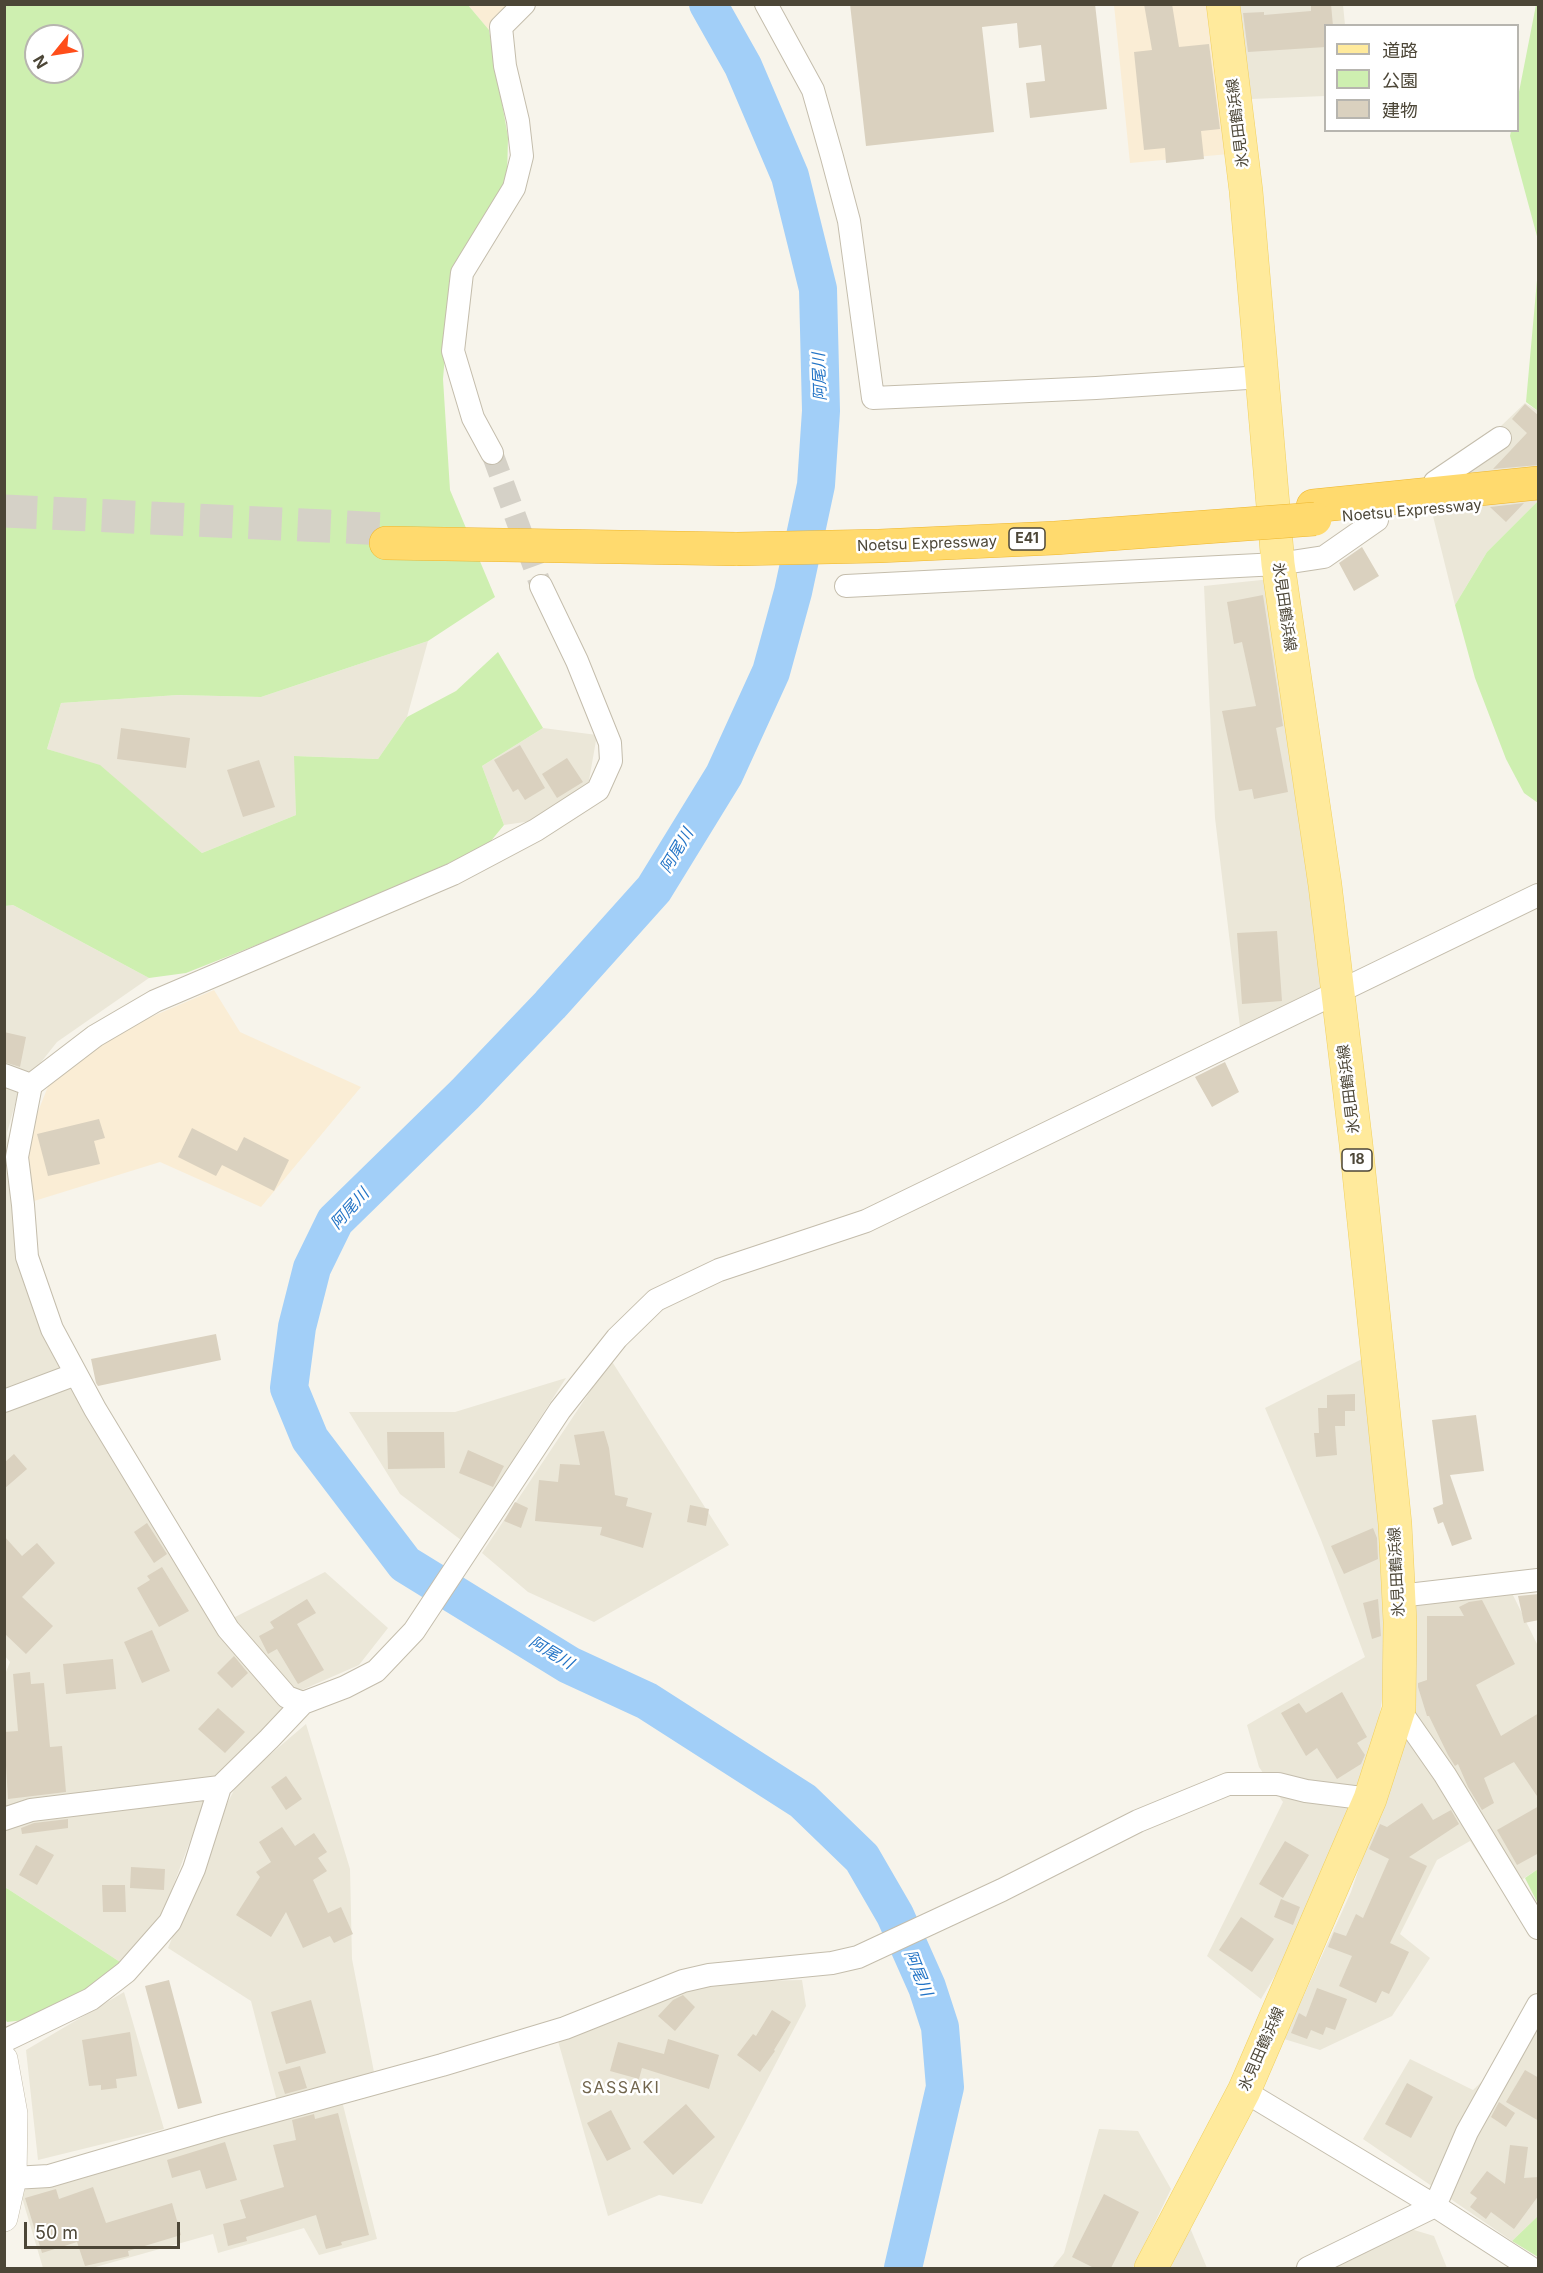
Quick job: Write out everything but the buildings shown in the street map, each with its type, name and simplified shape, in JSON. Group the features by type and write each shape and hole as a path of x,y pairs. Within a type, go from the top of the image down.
{"highway":[{"name":"Noetsu Expressway","path":"1314,512 1539,483"},
{"name":"Noetsu Expressway","path":"386,536 626,535 737,542 1539,499"}],"main road":[{"name":"氷見田鶴浜線","path":"1151,2268 1244,2091 1370,1799 1399,1709 1399,1596 1395,1524 1356,1144 1325,885 1278,564 1246,190 1223,4"}],"street":[{"path":"492,453 474,418 453,351 462,273 514,188 522,156 518,122 505,66 501,27 524,4"},
{"path":"766,4 813,90 832,157 849,221 873,398 1096,388 1262,377"},
{"path":"1436,482 1500,438"},
{"path":"846,586 1278,564 1324,556 1377,520"},
{"path":"303,1703 287,1697 228,1629 94,1409 52,1329 27,1257 24,1205 17,1158 31,1085 95,1036 155,1001 453,874 536,830 598,790 611,761 610,743 577,661 541,586"},
{"path":"4,2041 91,1999 126,1972 170,1922 194,1869 220,1787 270,1739 303,1703 345,1687 376,1671 414,1631 560,1410 617,1338 656,1300 719,1270 866,1221 1539,895"},
{"path":"4,1075 31,1085"},
{"path":"4,1401 76,1374"},
{"path":"1399,1596 1539,1580"},
{"path":"1399,1709 1445,1776 1539,1928"},
{"path":"13,2178 49,2176 442,2065 565,2028 683,1981 709,1975 831,1964 858,1957 1002,1890 1138,1821 1228,1784 1278,1784 1306,1791 1370,1799"},
{"path":"4,1819 31,1810 220,1787"},
{"path":"1308,2268 1435,2206 1467,2132 1539,2005"},
{"path":"4,2059 14,2114 13,2178 4,2218"},
{"path":"1244,2091 1435,2206 1531,2268"}],"shaded area":[{"path":"468,5 518,5 489,30"},
{"path":"1114,5 1211,5 1229,154 1130,163"},
{"path":"1237,5 1343,5 1345,24 1324,24 1324,96 1251,99"},
{"path":"1525,403 1538,411 1538,501 1487,552 1455,605 1428,496"},
{"path":"1271,579 1328,988 1240,1027 1215,818 1204,586"},
{"path":"428,641 407,717 378,759 295,756 296,815 202,853 100,766 47,749 61,703 178,695 261,697"},
{"path":"543,728 597,735 588,786 532,821 504,825 482,766"},
{"path":"13,905 149,978 57,1042 19,1090 7,1133 12,1199 23,1275 190,1584 284,1710 205,1801 162,1916 120,1962 5,1887 4,1677 10,1662 4,1655 4,906"},
{"path":"214,990 240,1032 361,1087 261,1207 160,1162 31,1202 27,1139 49,1084 118,1031"},
{"path":"1364,1358 1390,1647 1376,1739 1345,1836 1289,1952 1261,1999 1207,1956 1283,1802 1259,1767 1247,1725 1365,1657 1321,1540 1265,1408"},
{"path":"611,1360 729,1545 594,1622 528,1592 482,1553"},
{"path":"566,1378 461,1540 400,1494 349,1412 455,1412"},
{"path":"325,1572 388,1628 359,1665 295,1693 233,1618"},
{"path":"1511,1591 1538,1646 1538,1869 1503,1892 1470,1841 1437,1860 1400,1934 1430,1958 1392,2016 1320,2050 1284,2039 1351,1892 1398,1752 1409,1606"},
{"path":"306,1724 350,1869 352,1959 374,2072 277,2101 251,2001 168,1948 222,1814 238,1782"},
{"path":"802,1980 806,2006 702,2204 659,2195 608,2216 558,2041 711,1982"},
{"path":"124,1992 164,2129 38,2160 26,2050"},
{"path":"1535,2031 1538,2034 1538,2216 1512,2241 1363,2139 1410,2059 1473,2090"},
{"path":"342,2101 377,2239 319,2255 304,2228 218,2253 213,2234 92,2268 43,2268 20,2191"},
{"path":"1099,2129 1138,2131 1171,2189 1133,2268 1052,2268 1064,2253"},
{"path":"1384,2221 1434,2236 1447,2268 1293,2268"},
{"path":"1188,2223 1207,2268 1166,2268"}],"green space":[{"path":"5,5 468,5 489,30 508,137 507,179 452,273 443,379 450,490 495,597 428,641 261,697 178,695 61,703 47,749 100,765 202,853 296,815 294,756 378,759 407,717 456,691 498,652 543,728 482,766 504,825 486,847 312,923 186,973 149,978 13,905 5,906"},
{"path":"1536,5 1538,5 1538,240 1510,136 1511,132 1519,132 1519,92"},
{"path":"1538,269 1538,411 1526,402"},
{"path":"1538,501 1538,803 1524,793 1506,759 1475,678 1455,605 1487,552"},
{"path":"1538,1869 1538,1904 1525,1878"},
{"path":"4,1887 120,1962 78,1999 25,2020 7,2022 4,2017"},
{"path":"1538,2216 1538,2257 1512,2241"}],"waterway":[{"name":"阿尾川","path":"708,4 743,66 790,176 818,289 821,411 816,485 793,592 771,672 724,775 654,889 550,1005 465,1094 335,1221 312,1268 297,1327 289,1388 310,1439 405,1564 569,1665 647,1701 803,1801 862,1858 895,1915 927,1987 940,2027 945,2087 903,2268"}],"tunnel":[{"path":"492,453 541,586"},
{"path":"4,511 387,529"}],"district":[{"name":"SASSAKI","path":"621,2088"}]}
